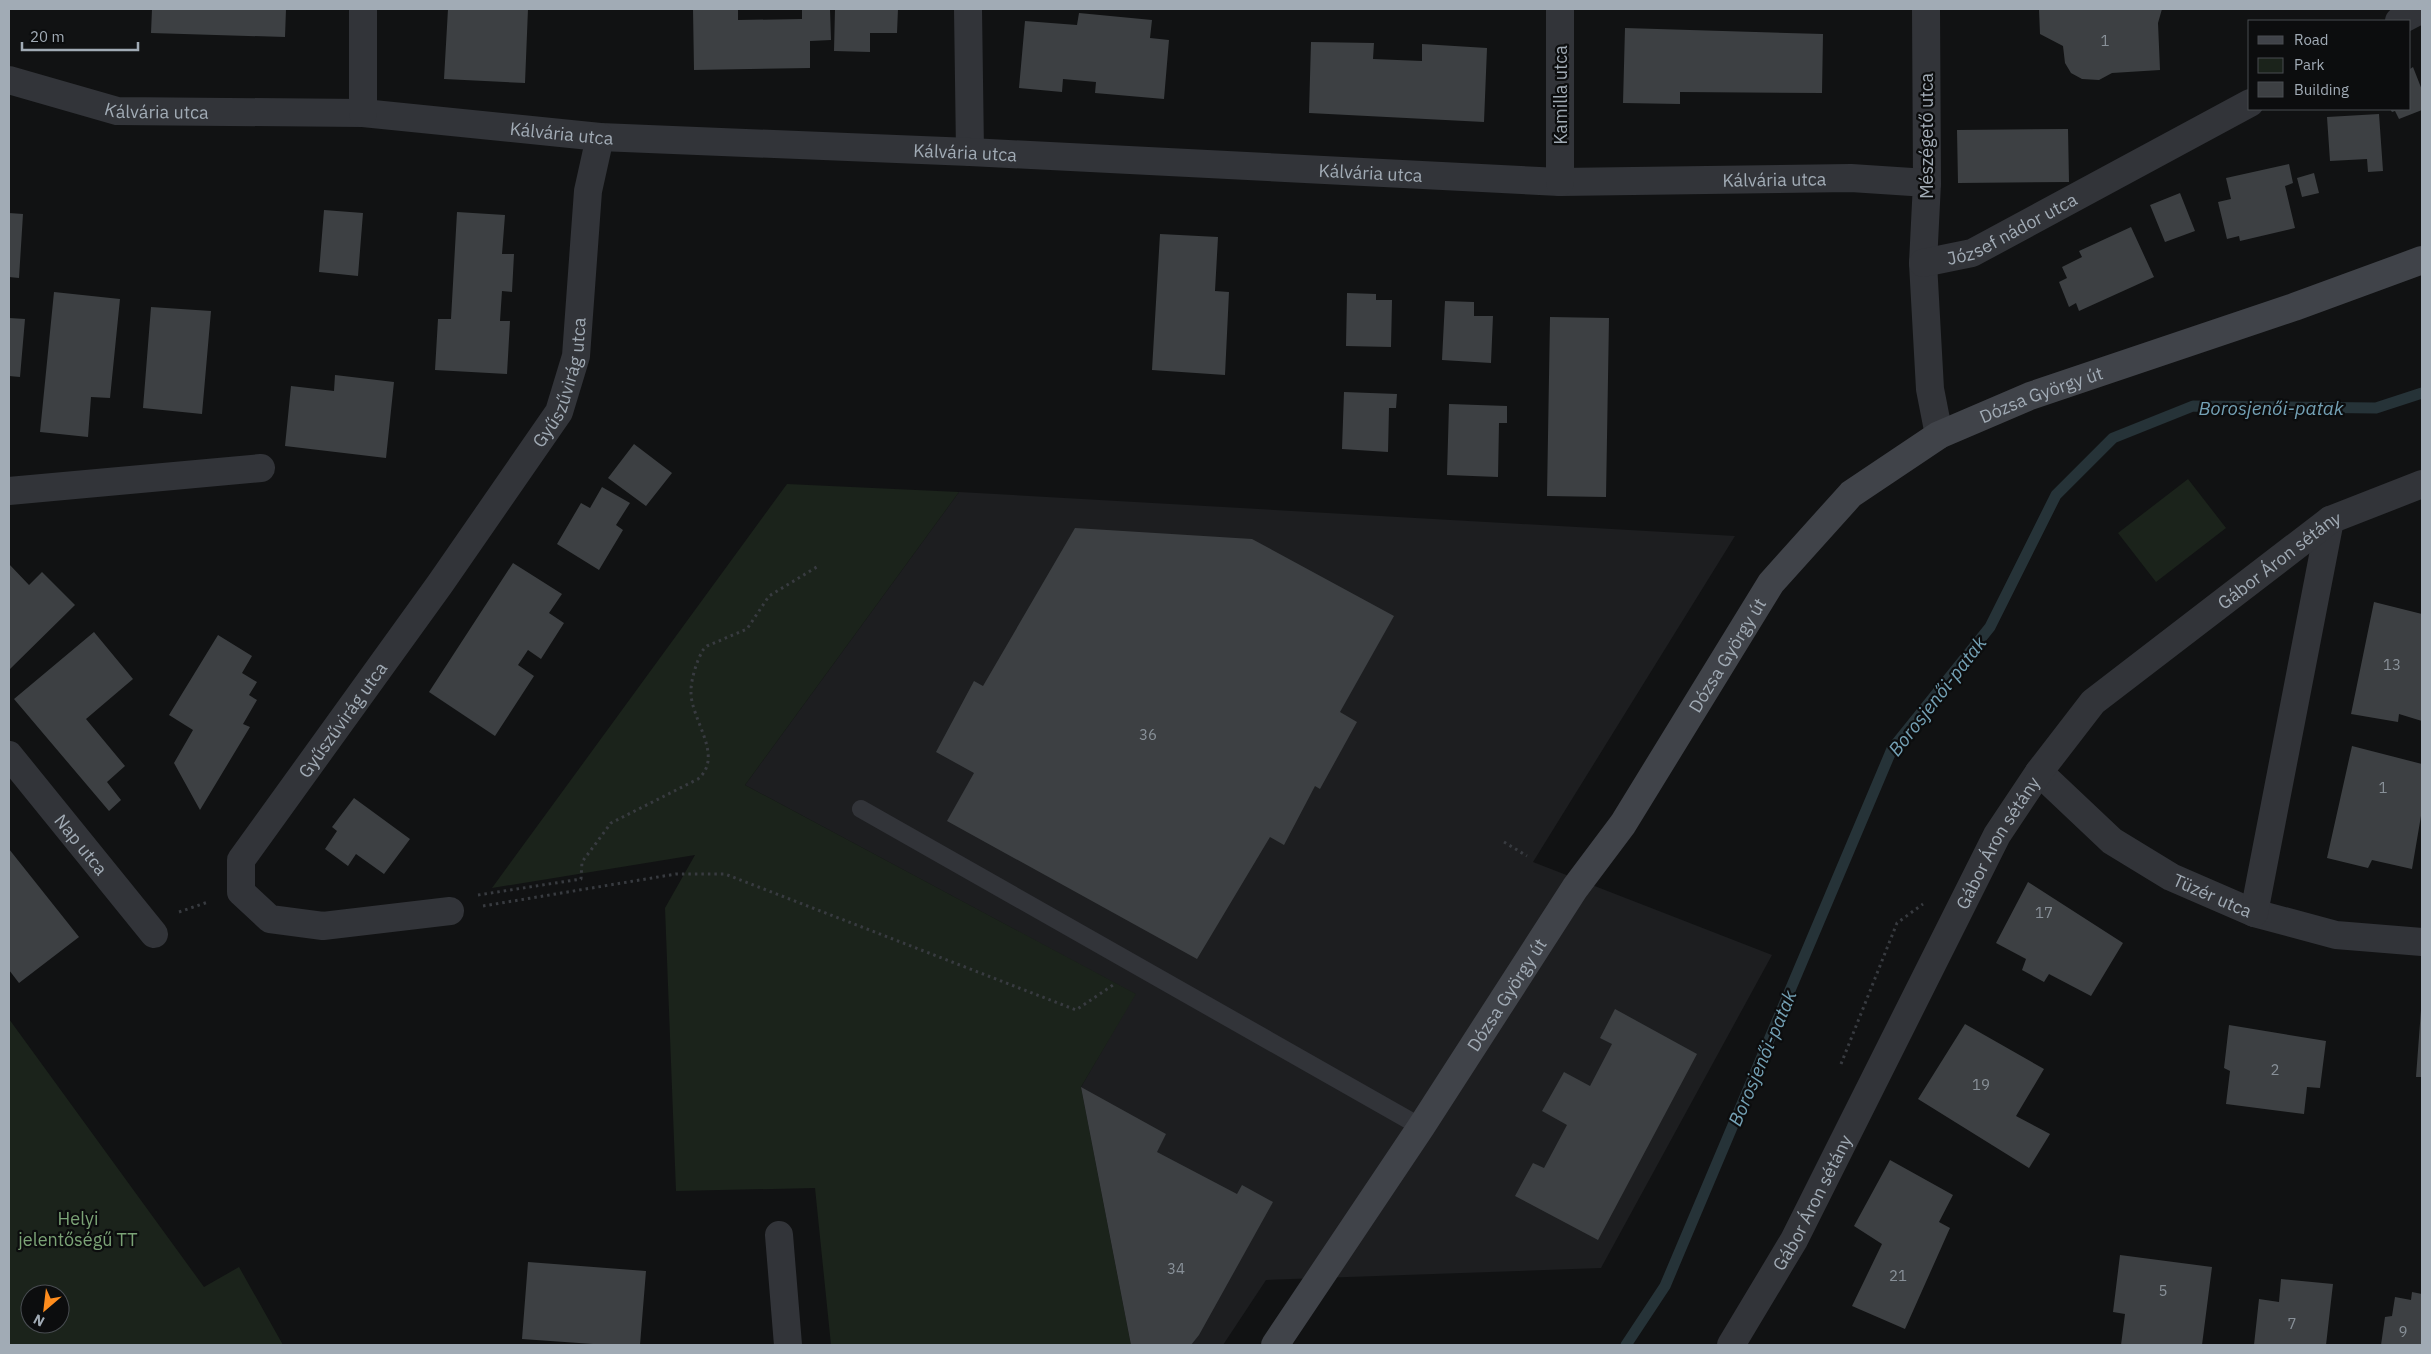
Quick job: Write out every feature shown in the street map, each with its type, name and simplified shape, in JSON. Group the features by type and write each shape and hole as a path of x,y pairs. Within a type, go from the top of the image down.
{"main road":[{"name":"Dózsa György út","path":"1275,1345 1421,1127 1575,888 1623,824 1771,583 1851,494 1939,435 2030,396 2294,307 2422,260"}],"street":[{"path":"363,9 363,113"},
{"path":"968,9 970,152"},
{"name":"Kamilla utca","path":"1560,9 1560,182"},
{"name":"Mészégető utca","path":"1923,263 1927,183 1926,9"},
{"path":"2401,20 2422,9"},
{"name":"Kálvária utca","path":"9,80 117,111 363,113 600,137 970,152 1560,182 1851,178 1927,183"},
{"name":"József nádor utca","path":"1939,435 1930,389 1923,263 1972,253 2248,104"},
{"name":"Gyűszűvirág utca","path":"241,892 241,860 440,584 559,412 576,356 588,190 600,137"},
{"path":"9,491 261,468"},
{"name":"Gábor Áron sétány","path":"1731,1345 1794,1240 1997,836 2039,772 2093,702 2330,520 2422,484"},
{"path":"2254,913 2330,520"},
{"name":"Nap utca","path":"9,755 154,934"},
{"name":"Tüzér utca","path":"2039,772 2112,841 2171,878 2254,913 2336,935 2422,942"},
{"path":"241,892 270,919 323,926 450,911"},
{"path":"779,1235 788,1345"}],"lane":[{"path":"861,809 1421,1127"}],"path":[{"path":"820,565 769,596 747,629 707,646 703,650 691,691 709,759 704,774 698,779 611,823 582,862 581,879 450,899 450,911 676,874 725,874 1076,1010 1138,968"},
{"path":"1504,842 1526,856"},
{"path":"154,934 181,910 241,892"}],"shaded area":[{"path":"959,492 1735,536 1533,862 1772,955 1601,1268 1266,1280 1223,1345 1131,1345 1081,1087 1135,994 745,785"}],"green space":[{"path":"2188,479 2226,528 2156,582 2118,533"},
{"path":"787,484 959,492 745,785 1136,994 1081,1087 1131,1345 831,1345 815,1188 676,1191 665,908 695,855 492,888"},
{"name":"Helyi jelentőségű TT","path":"9,1019 204,1287 239,1267 283,1345 9,1345"}],"building":[{"path":"152,9 286,9 285,37 151,33"},
{"path":"448,9 528,9 525,83 444,79"},
{"path":"693,9 738,9 738,20 802,19 802,9 830,9 831,40 810,41 810,68 694,70"},
{"path":"835,9 898,9 897,33 870,33 870,52 834,51"},
{"path":"2039,9 2162,9 2158,23 2160,70 2112,73 2099,80 2082,79 2071,73 2065,63 2063,46 2040,34"},
{"path":"1079,13 1152,20 1150,38 1169,40 1164,99 1095,93 1096,82 1063,79 1062,92 1019,88 1025,21 1077,25"},
{"path":"1625,28 1823,34 1822,93 1680,92 1680,104 1623,103"},
{"path":"1311,42 1374,43 1373,59 1422,61 1422,44 1487,48 1484,122 1309,113"},
{"path":"2413,67 2422,90 2422,110 2399,119 2395,111 2392,112 2391,110 2411,110 2411,68"},
{"path":"2379,114 2383,171 2368,172 2367,159 2330,161 2327,117"},
{"path":"2068,129 2069,182 1958,183 1957,130"},
{"path":"2289,164 2293,183 2285,186 2295,228 2240,241 2239,236 2227,239 2218,202 2231,199 2226,178"},
{"path":"2314,173 2319,193 2302,197 2297,178"},
{"path":"2180,193 2195,231 2165,242 2150,205"},
{"path":"324,210 363,213 358,276 319,272"},
{"path":"457,212 505,215 502,254 514,254 512,292 502,291 500,321 510,321 507,374 435,370 438,319 451,319"},
{"path":"9,213 23,214 19,278 9,277"},
{"path":"2131,227 2154,277 2079,311 2076,303 2069,307 2059,282 2067,278 2062,267 2082,257 2079,251"},
{"path":"1160,234 1218,237 1215,291 1229,292 1225,375 1152,370"},
{"path":"54,292 120,299 110,398 91,397 88,437 40,432"},
{"path":"1347,293 1376,294 1376,300 1392,300 1391,347 1346,346"},
{"path":"1445,301 1474,302 1474,316 1493,316 1491,363 1442,360"},
{"path":"151,307 211,311 202,414 143,408"},
{"path":"1550,317 1609,318 1606,497 1547,496"},
{"path":"9,318 25,319 20,377 9,376"},
{"path":"335,375 394,382 386,458 285,446 291,386 334,391"},
{"path":"1344,392 1397,394 1396,408 1389,408 1388,452 1342,449"},
{"path":"1449,404 1507,406 1507,423 1499,423 1498,477 1447,475"},
{"path":"634,444 672,473 646,506 608,478"},
{"path":"602,487 630,503 616,525 623,530 599,570 557,544 581,503 590,508"},
{"path":"1075,528 1252,539 1394,616 1340,712 1357,722 1320,789 1315,786 1284,845 1270,837 1197,959 947,821 974,773 936,752 974,681 983,686"},
{"path":"513,563 562,594 549,613 564,623 541,659 528,650 518,665 534,676 495,736 429,692"},
{"path":"9,564 29,585 42,572 75,605 9,670"},
{"path":"2374,602 2422,614 2422,721 2399,714 2398,722 2351,714"},
{"path":"94,632 133,679 86,719 125,766 107,782 121,800 109,811 14,699"},
{"path":"218,635 252,656 242,673 257,682 249,695 257,700 243,724 250,727 200,810 174,763 193,730 169,715"},
{"path":"2352,746 2422,764 2422,810 2412,869 2372,860 2368,868 2327,858"},
{"path":"354,798 410,839 384,874 356,854 348,866 325,849 337,831 332,827"},
{"path":"9,849 79,937 19,983 9,970"},
{"path":"2028,882 2123,943 2091,996 2049,974 2044,982 2022,970 2026,959 1996,943"},
{"path":"1615,1009 1697,1054 1598,1240 1515,1196 1533,1163 1544,1168 1567,1125 1542,1111 1564,1072 1590,1086 1612,1044 1600,1038"},
{"path":"2421,1010 2422,1077 2416,1077"},
{"path":"1965,1024 2044,1069 2016,1116 2050,1134 2029,1168 1918,1099"},
{"path":"2229,1025 2326,1041 2320,1088 2307,1087 2304,1114 2226,1104 2230,1071 2224,1068"},
{"path":"1081,1087 1166,1134 1157,1152 1237,1194 1242,1185 1273,1202 1199,1335 1191,1345 1131,1345"},
{"path":"1890,1160 1953,1195 1939,1222 1950,1228 1905,1329 1852,1306 1882,1244 1854,1226"},
{"path":"2120,1255 2212,1267 2202,1345 2121,1345 2125,1314 2113,1312"},
{"path":"528,1262 646,1271 640,1345 607,1345 522,1339"},
{"path":"2281,1279 2333,1284 2326,1345 2254,1345 2259,1299 2279,1302"},
{"path":"2412,1292 2422,1294 2422,1345 2381,1345 2385,1317 2392,1316 2395,1297 2411,1300"}],"waterway":[{"name":"Borosjenői-patak","path":"1626,1345 1665,1286 1892,749 1990,627 2056,495 2113,438 2193,406 2376,408 2422,393"}]}
